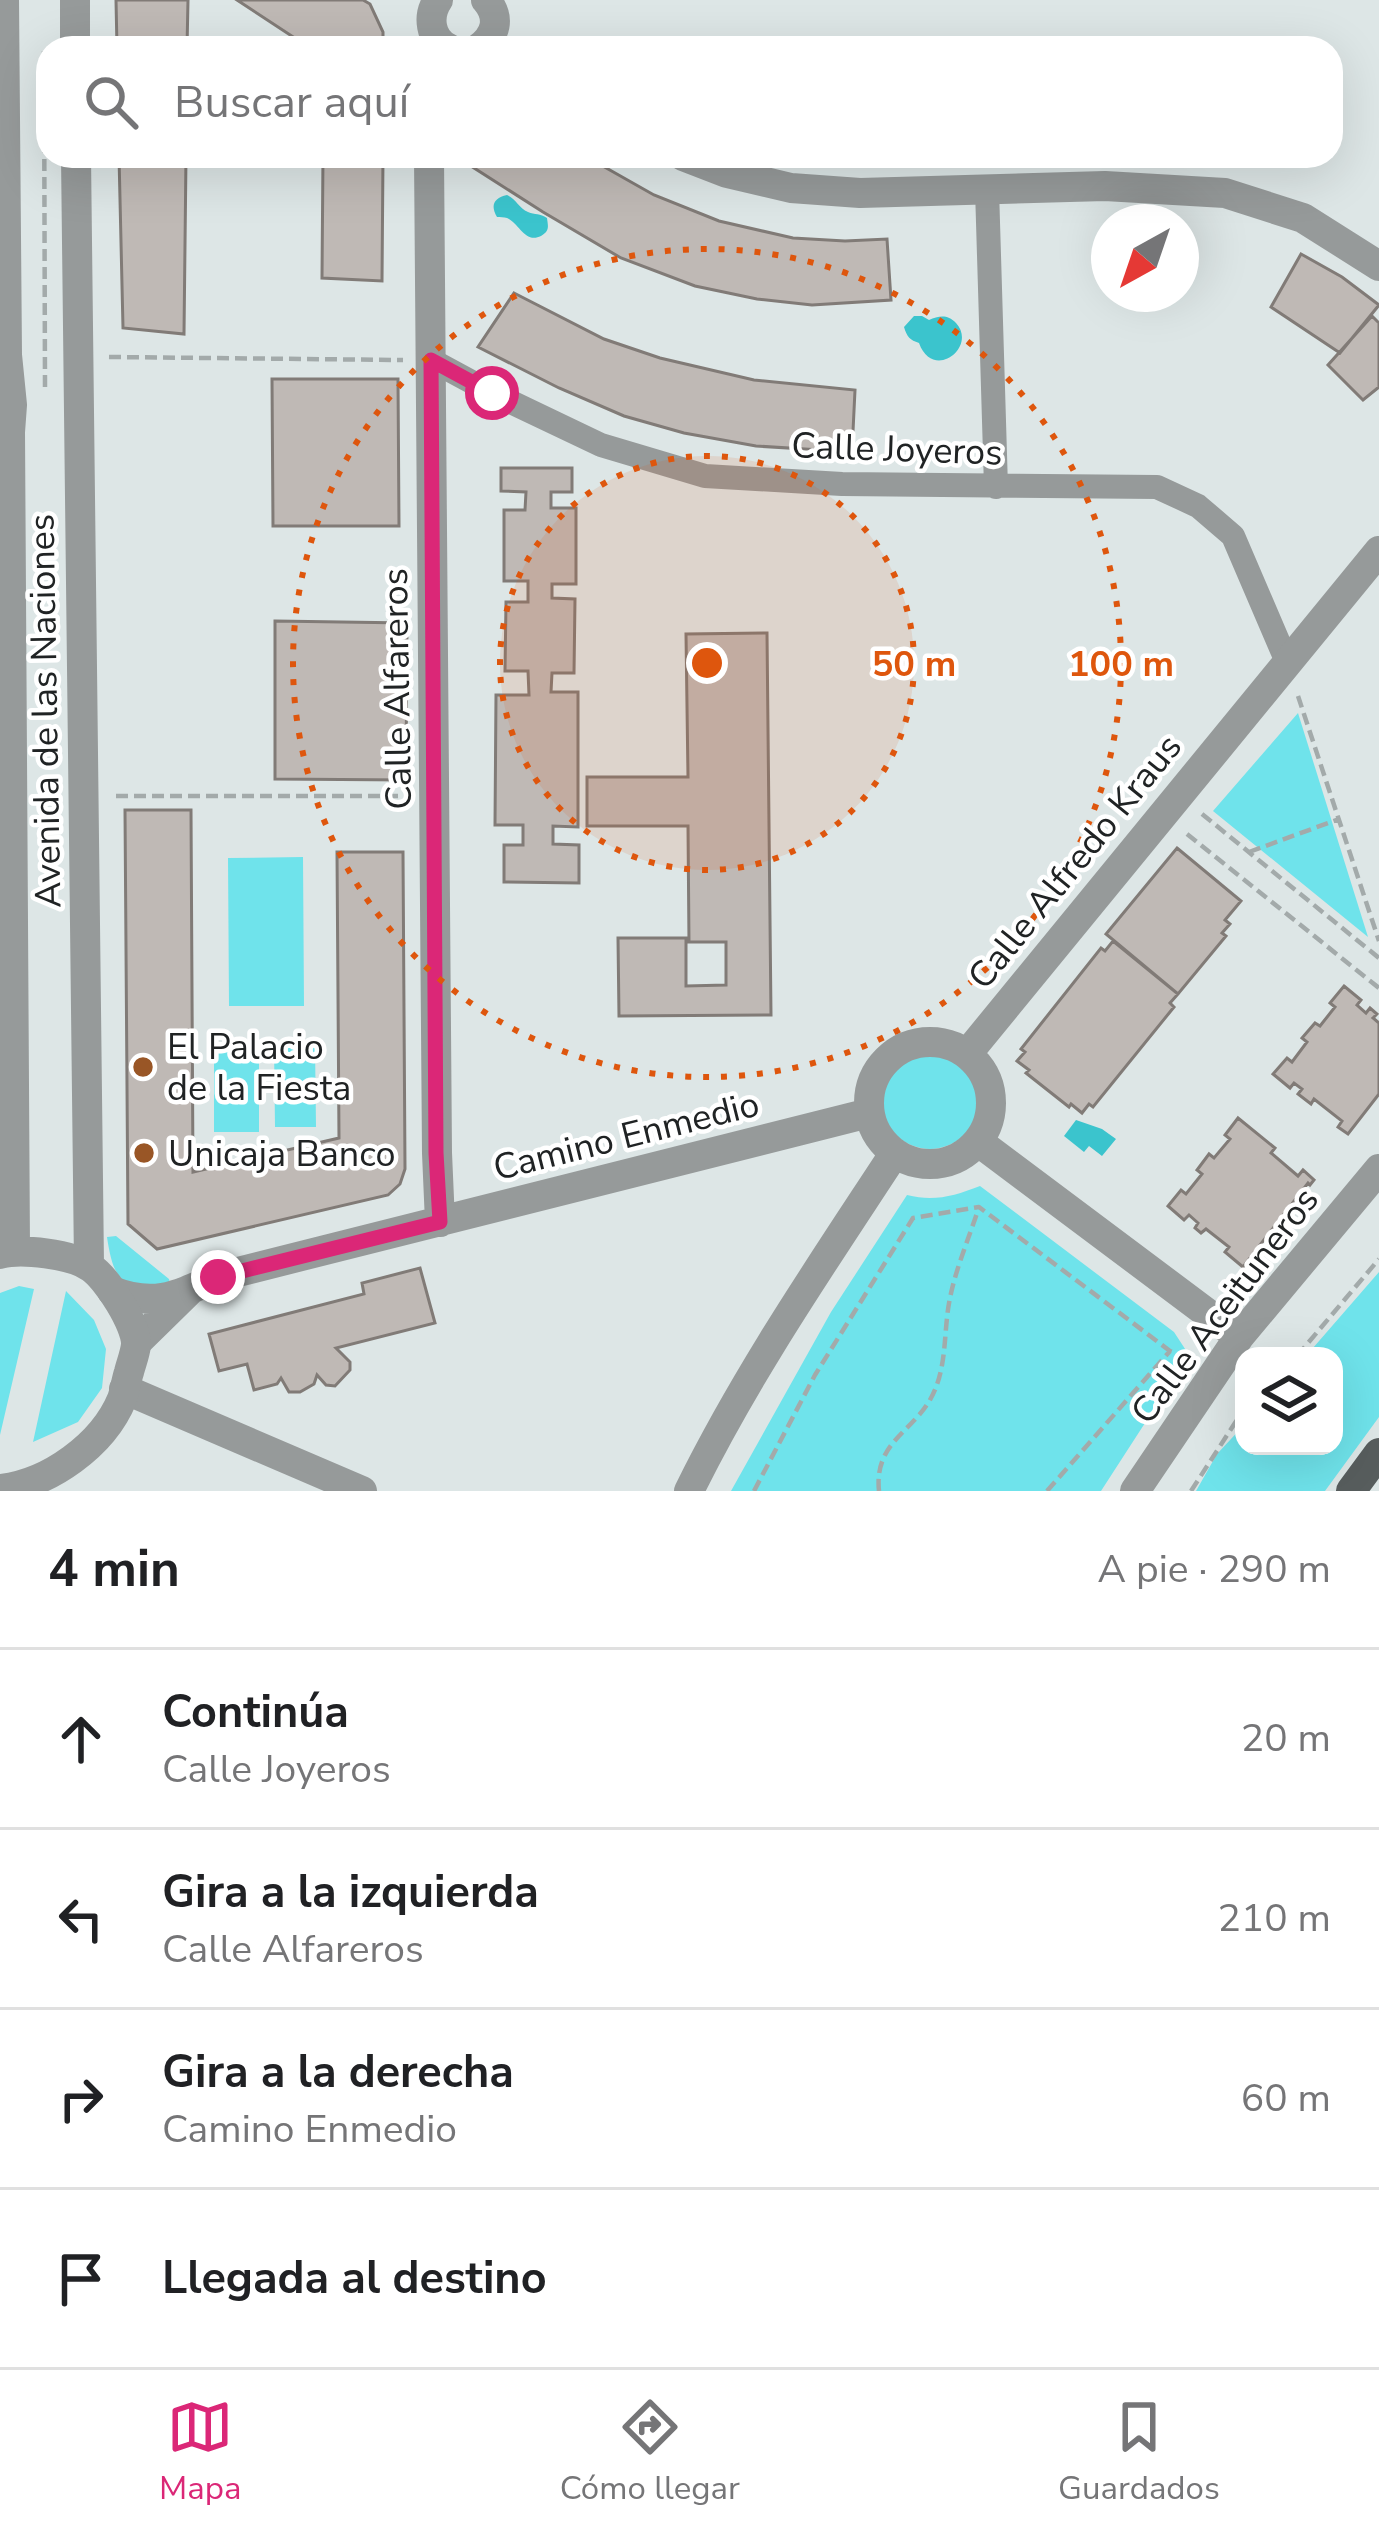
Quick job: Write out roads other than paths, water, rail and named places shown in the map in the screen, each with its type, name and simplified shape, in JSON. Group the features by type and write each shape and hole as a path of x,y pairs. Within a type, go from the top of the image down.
{"main road":[{"path":"1351,1491 1379,1454"}],"street":[{"name":"Avenida de las Naciones","path":"4,0 4,405 10,432 7,1252"},
{"path":"75,0 75,36"},
{"path":"486,0 495,15 492,36"},
{"path":"434,1 431,23 436,36"},
{"name":"Avenida de las Naciones","path":"76,168 89,1265"},
{"name":"Calle Alfareros","path":"429,168 440,1222"},
{"path":"714,168 791,188 860,193 1105,185 1225,194 1304,218 1379,266"},
{"path":"987,189 996,487"},
{"name":"Calle Joyeros","path":"431,360 602,446 705,476 842,484 1157,487 1198,506 1233,536 1287,662"},
{"name":"Calle Alfredo Kraus","path":"967,1054 1379,551"},
{"path":"921,1043 945,1044 967,1054 984,1072 992,1096 991,1121 980,1143 939,1163 894,1154 877,1136 869,1114 870,1089 880,1067 898,1051 921,1043"},
{"name":"Camino Enmedio","path":"112,1291 136,1300 163,1300 218,1277 869,1114"},
{"path":"980,1143 1239,1337"},
{"path":"689,1491 800,1295 894,1154"},
{"name":"Calle Aceituneros","path":"1135,1491 1239,1337 1379,1169"},
{"path":"0,1489 63,1479 122,1400 136,1342 112,1291 89,1265 46,1254 7,1252"},
{"name":"Camino Enmedio","path":"136,1342 193,1288"},
{"path":"124,1389 362,1491"}],"place":[{"name":"El Palacio de la Fiesta","path":"143,1067"},
{"name":"Unicaja Banco","path":"144,1153"}]}
